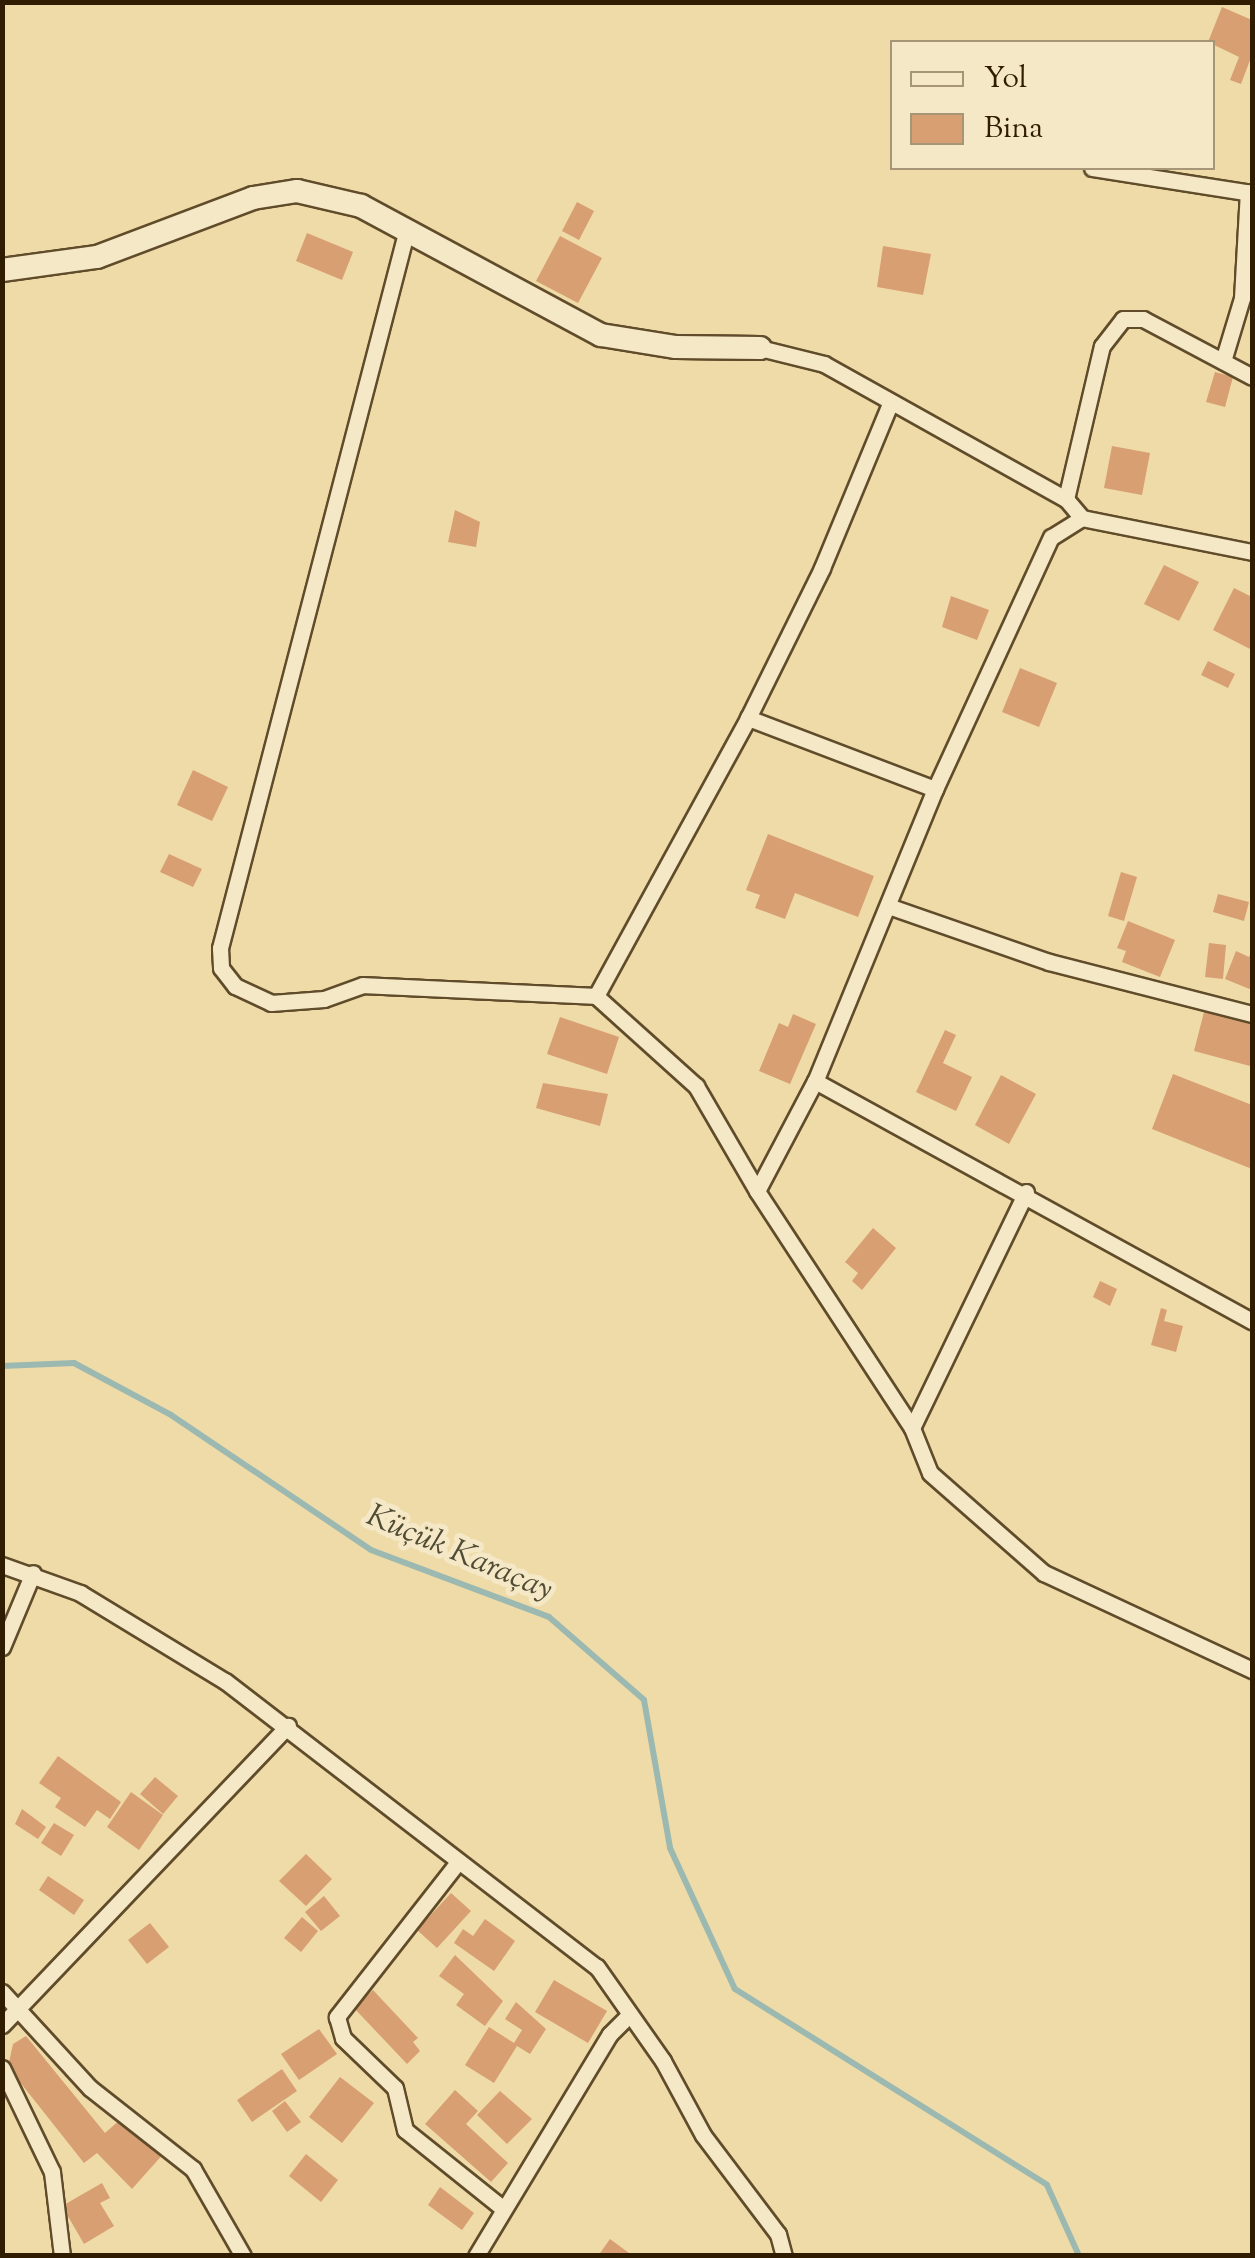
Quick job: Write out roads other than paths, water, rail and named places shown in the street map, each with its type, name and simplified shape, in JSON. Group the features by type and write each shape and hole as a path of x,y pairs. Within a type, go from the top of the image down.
{"street":[{"path":"1105,170 1250,192 1242,298 1223,361"},
{"path":"2,270 97,257 253,198 297,191 360,206 600,336 676,348 760,348 824,364 889,406 1066,499 1082,518 1252,552"},
{"path":"406,232 220,948 220,968 236,986 272,1003 324,999 363,985 596,996 696,1086 757,1192 912,1428 930,1473 1044,1573 1252,1670"},
{"path":"1066,499 1102,346 1123,319 1143,318 1252,378"},
{"path":"596,996 748,718 822,568 889,406"},
{"path":"757,1192 814,1081 891,907 935,789 1051,537 1082,518"},
{"path":"748,718 935,789"},
{"path":"891,907 1049,962 1252,1014"},
{"path":"814,1081 1026,1192 1252,1321"},
{"path":"912,1428 1026,1192"},
{"path":"2,1566 33,1573 150,1631 288,1726 597,1967 703,2135 778,2234 784,2256"},
{"path":"2,1647 33,1573"},
{"path":"2,2026 288,1726"},
{"path":"458,1862 337,2017 343,2038 396,2088 405,2130 501,2207"},
{"path":"2,1992 20,2005 90,2088 193,2169 243,2256"},
{"path":"476,2256 501,2207 610,2034 630,2014"},
{"path":"2,2068 52,2172 62,2256"}],"waterway":[{"name":"Küçük Karaçay","path":"2,1366 74,1363 171,1415 371,1550 549,1617 644,1700 670,1848 735,1989 1047,2185 1079,2256"}]}
